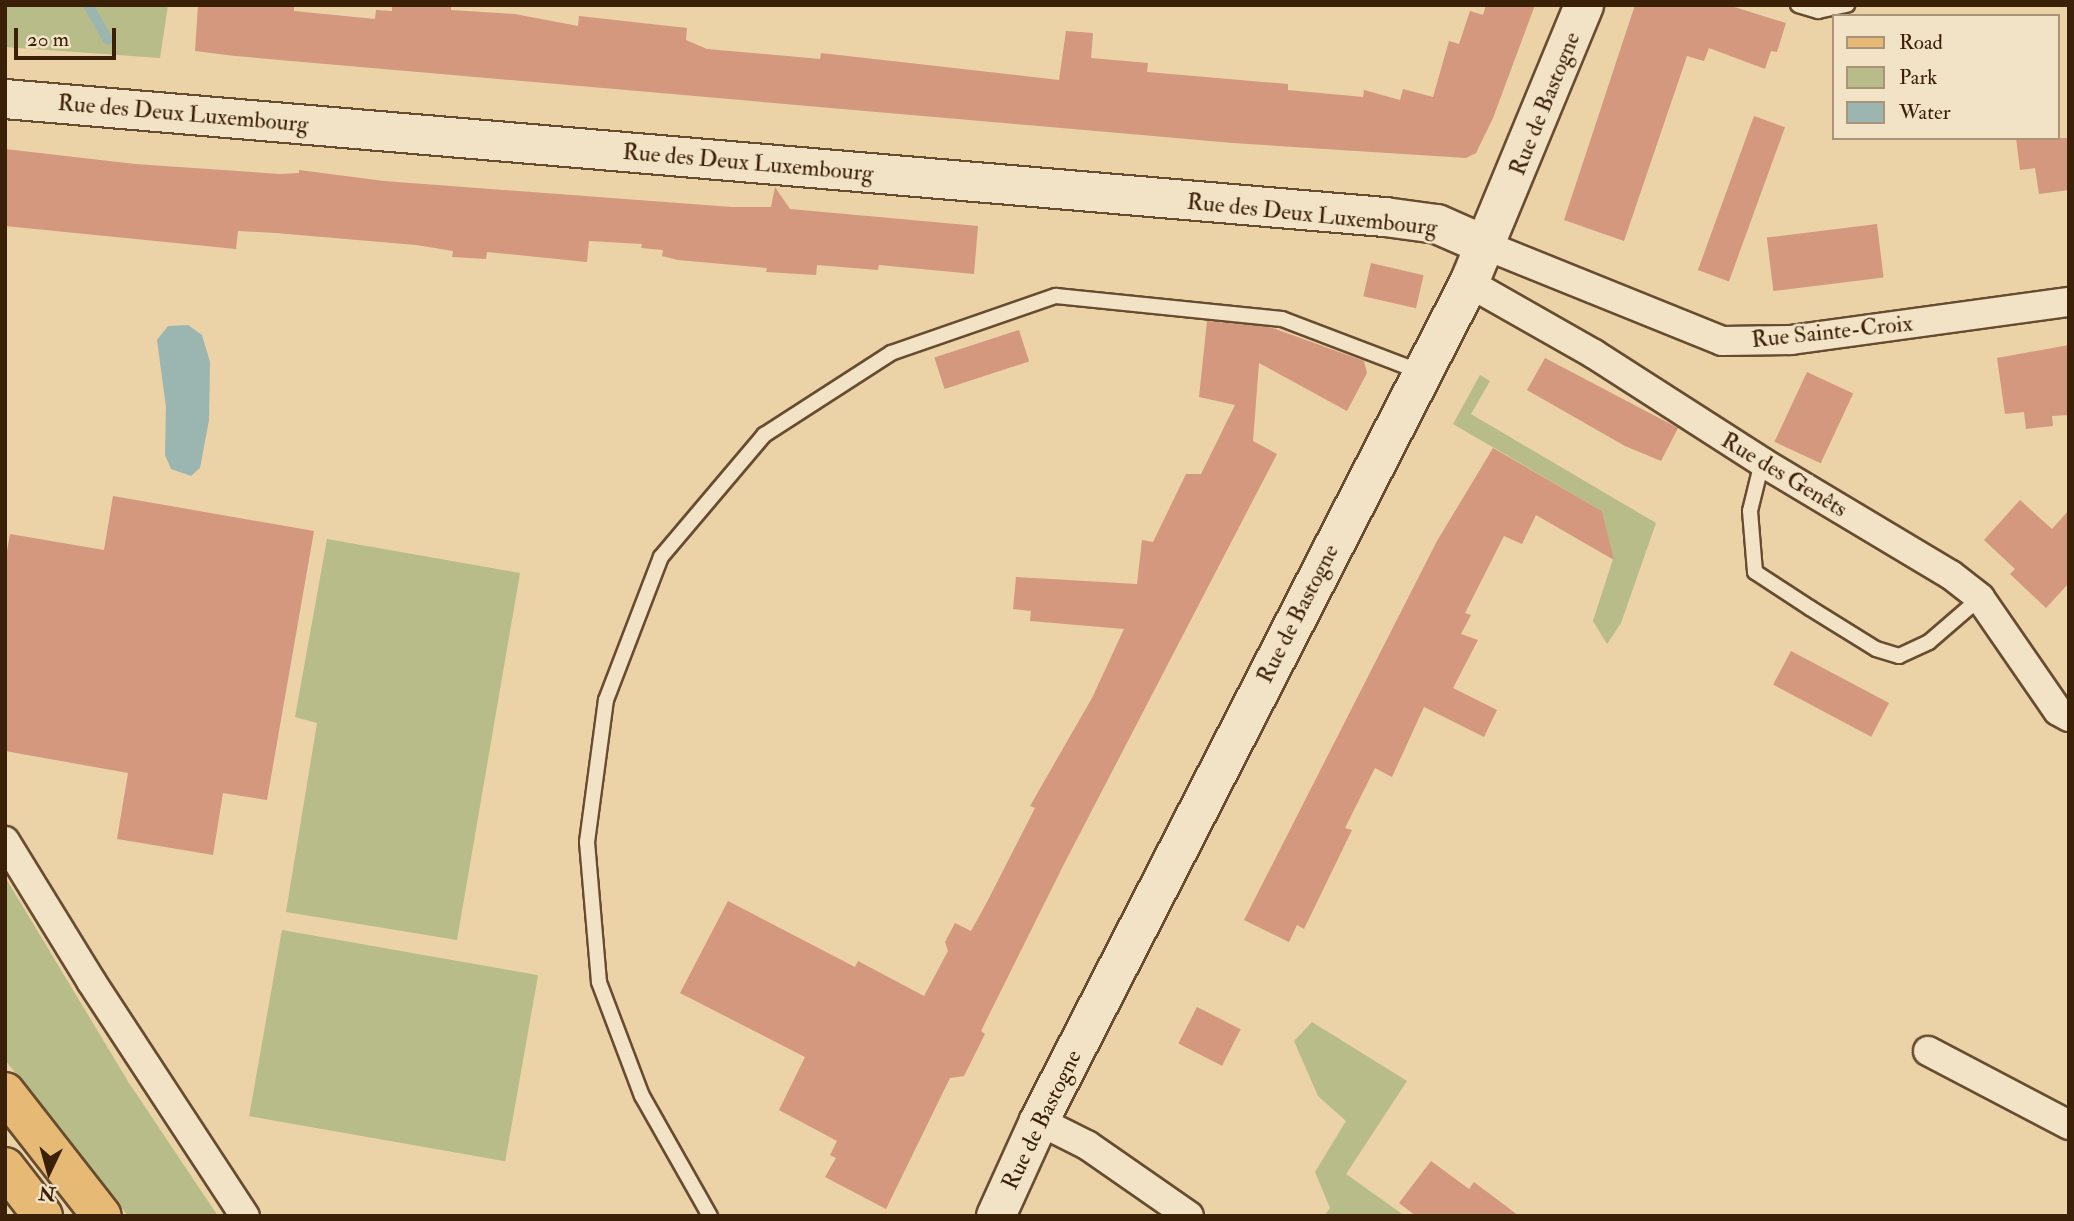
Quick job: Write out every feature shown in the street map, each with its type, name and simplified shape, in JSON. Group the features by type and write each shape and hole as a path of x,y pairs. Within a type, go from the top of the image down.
{"main road":[{"path":"5,1092 102,1216"},
{"path":"5,1167 43,1216"}],"street":[{"name":"Rue de Bastogne","path":"996,1216 1039,1121 1487,246 1584,5"},
{"name":"Rue des Deux Luxembourg","path":"5,99 1385,218 1437,224 1487,246"},
{"name":"Rue Sainte-Croix","path":"1487,246 1722,341 1791,340 2069,302"},
{"name":"Rue des Genêts","path":"1469,283 1594,354 1762,463 1951,575 1980,598 2064,714"},
{"path":"5,841 91,981 245,1216"},
{"path":"1927,1051 2069,1125"},
{"path":"1039,1121 1087,1144 1189,1216"}],"lane":[{"path":"1798,5 1818,11 1847,5"},
{"path":"710,1216 642,1096 599,982 587,842 606,700 661,557 764,435 891,354 1056,296 1282,319 1422,373"},
{"path":"1762,463 1750,511 1755,572 1876,649 1899,656 1930,642 1980,598"}],"green space":[{"path":"5,5 168,5 160,58 5,47"},
{"path":"1480,375 1490,381 1471,414 1656,523 1621,623 1607,644 1593,621 1613,559 1602,511 1453,424"},
{"path":"327,539 520,573 457,940 286,912 317,723 295,717"},
{"path":"5,877 129,1083 218,1216 128,1216 5,1060"},
{"path":"282,930 538,975 505,1161 249,1116"},
{"path":"1312,1022 1407,1081 1346,1174 1405,1216 1324,1216 1330,1208 1315,1172 1346,1121 1318,1096 1294,1041"}],"water":[{"path":"188,325 202,335 210,362 209,420 200,468 191,476 171,469 165,455 166,407 157,340 168,326"}],"building":[{"path":"198,5 294,5 294,11 375,19 376,10 392,11 392,5 451,5 451,10 515,14 578,26 579,16 687,28 686,40 707,49 820,59 821,53 1059,80 1066,31 1093,33 1091,58 1148,63 1147,72 1288,84 1288,90 1363,97 1364,90 1400,100 1403,89 1433,97 1449,41 1459,44 1470,11 1483,15 1486,5 1535,5 1493,118 1476,153 1466,158 1233,143 235,56 195,51"},
{"path":"1635,5 1728,5 1786,23 1777,52 1771,51 1765,69 1709,48 1704,61 1687,56 1624,241 1564,220"},
{"path":"1754,116 1785,127 1729,281 1698,270"},
{"path":"2069,138 2069,190 2039,194 2035,168 2020,170 2016,140"},
{"path":"5,149 135,164 280,174 299,173 299,170 384,181 732,207 771,207 775,187 790,209 978,226 974,274 879,265 878,270 817,265 816,275 766,272 767,268 678,260 662,256 663,250 641,248 642,244 589,241 587,262 487,252 486,259 452,257 453,251 416,245 276,233 238,231 236,249 5,226"},
{"path":"1877,224 1884,278 1773,291 1767,238"},
{"path":"1371,263 1424,275 1416,308 1363,296"},
{"path":"1207,321 1270,327 1364,361 1367,373 1347,411 1259,363 1253,441 1277,454 1063,866 981,1031 985,1034 964,1076 950,1078 886,1209 825,1177 836,1158 830,1155 837,1141 779,1110 805,1057 680,993 728,901 855,967 858,961 924,996 948,951 945,942 955,923 971,931 987,902 1035,808 1030,806 1092,698 1124,629 1030,621 1031,611 1013,609 1016,577 1137,584 1142,540 1153,542 1186,474 1201,474 1235,405 1199,397"},
{"path":"1019,330 1029,361 945,389 934,358"},
{"path":"2069,345 2069,415 2052,416 2053,426 2026,429 2024,412 2005,414 1997,358"},
{"path":"1545,358 1678,428 1661,461 1625,446 1527,390"},
{"path":"1807,372 1853,394 1821,463 1774,442"},
{"path":"1493,448 1602,511 1614,560 1536,515 1522,544 1504,536 1465,613 1471,615 1461,634 1478,640 1453,688 1497,710 1484,737 1424,707 1392,777 1375,768 1345,828 1352,830 1304,929 1297,925 1289,942 1244,920 1437,541"},
{"path":"113,496 314,531 267,800 223,793 213,855 117,839 128,773 5,751 5,562 10,534 104,550"},
{"path":"2020,500 2052,529 2069,510 2069,583 2046,608 2010,574 2015,569 1984,540"},
{"path":"1791,651 1889,703 1871,737 1773,685"},
{"path":"1197,1007 1241,1029 1222,1066 1178,1044"},
{"path":"1431,1161 1469,1189 1474,1182 1519,1216 1416,1216 1399,1203"}],"waterway":[{"path":"88,5 108,40"}]}
